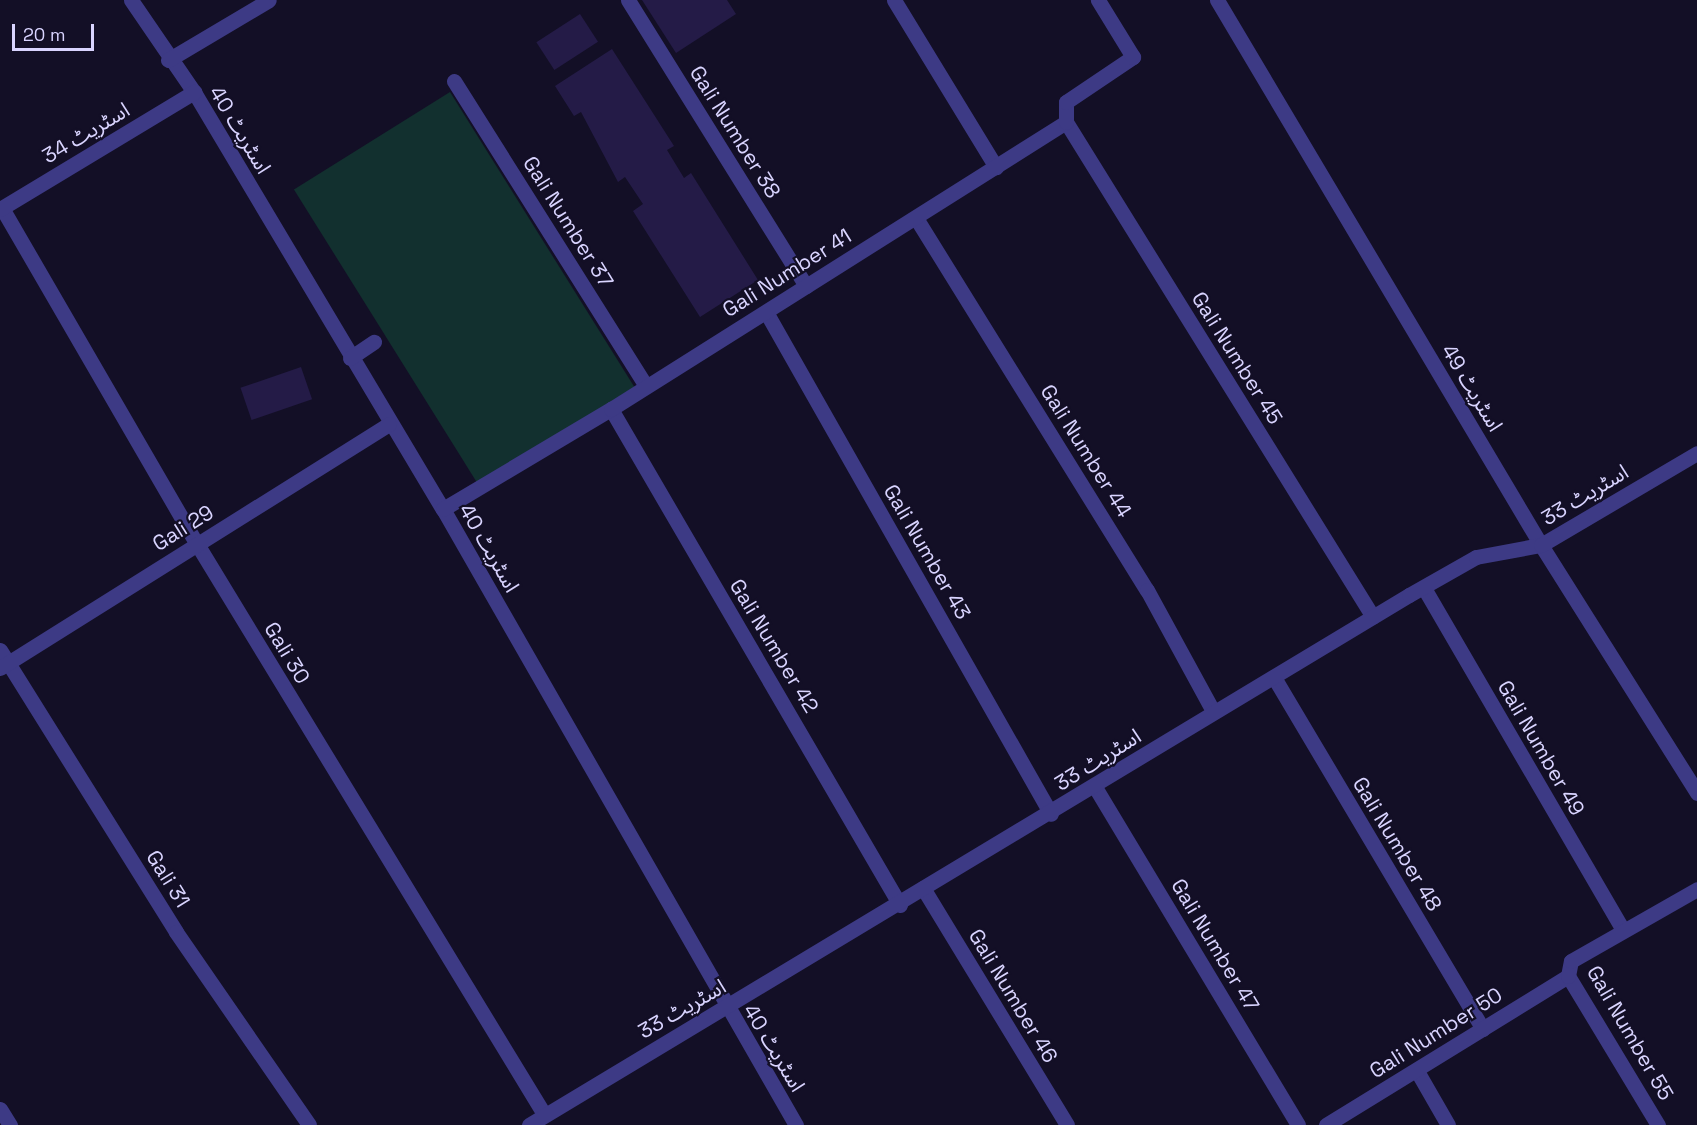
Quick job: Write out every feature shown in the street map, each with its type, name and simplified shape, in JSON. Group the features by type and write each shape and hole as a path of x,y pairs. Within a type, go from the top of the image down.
{"street":[{"name":"اسٹریٹ 40","path":"131,0 168,60 194,92 389,424 443,509 725,1008 796,1125"},
{"path":"168,60 269,0"},
{"name":"Gali Number 38","path":"628,0 806,286"},
{"path":"894,0 996,167"},
{"path":"1066,122 1066,102 1133,57 1098,0"},
{"name":"اسٹریٹ 49","path":"1217,0 1541,545 1697,793"},
{"name":"Gali Number 37","path":"454,81 646,386"},
{"name":"اسٹریٹ 34","path":"1,209 194,92"},
{"name":"Gali Number 41","path":"443,509 611,409 1066,122"},
{"name":"Gali Number 45","path":"1066,122 1373,617"},
{"name":"Gali 30","path":"1,209 197,544 544,1114"},
{"name":"Gali Number 44","path":"916,218 1147,590 1213,711"},
{"name":"Gali Number 43","path":"766,312 1051,814"},
{"path":"350,358 374,342"},
{"name":"Gali Number 42","path":"611,409 900,905"},
{"name":"Gali 29","path":"3,661 197,544 389,424"},
{"name":"اسٹریٹ 33","path":"529,1125 544,1114 900,905 923,888 1051,814 1213,711 1275,679 1373,617 1476,557 1541,545 1697,453"},
{"name":"Gali Number 49","path":"1424,588 1622,928"},
{"name":"Gali 31","path":"3,661 176,932 309,1125"},
{"name":"Gali Number 48","path":"1275,679 1483,1029"},
{"name":"Gali Number 47","path":"1095,787 1298,1125"},
{"name":"Gali Number 46","path":"923,888 1068,1125"},
{"name":"Gali Number 50","path":"1326,1125 1483,1029 1570,969 1622,928 1697,889"},
{"name":"Gali Number 55","path":"1570,969 1658,1125"},
{"path":"1417,1071 1448,1125"},
{"path":"0,1109 10,1125"}],"green space":[{"path":"450,92 634,387 478,485 294,190"}],"building":[{"path":"642,0 727,0 736,14 676,53"},
{"path":"580,14 598,42 554,70 536,42"},
{"path":"612,49 674,146 667,150 684,178 691,173 758,280 700,317 633,211 643,204 625,177 618,182 581,112 574,116 555,86"},
{"path":"301,367 312,399 252,420 240,388"}]}
